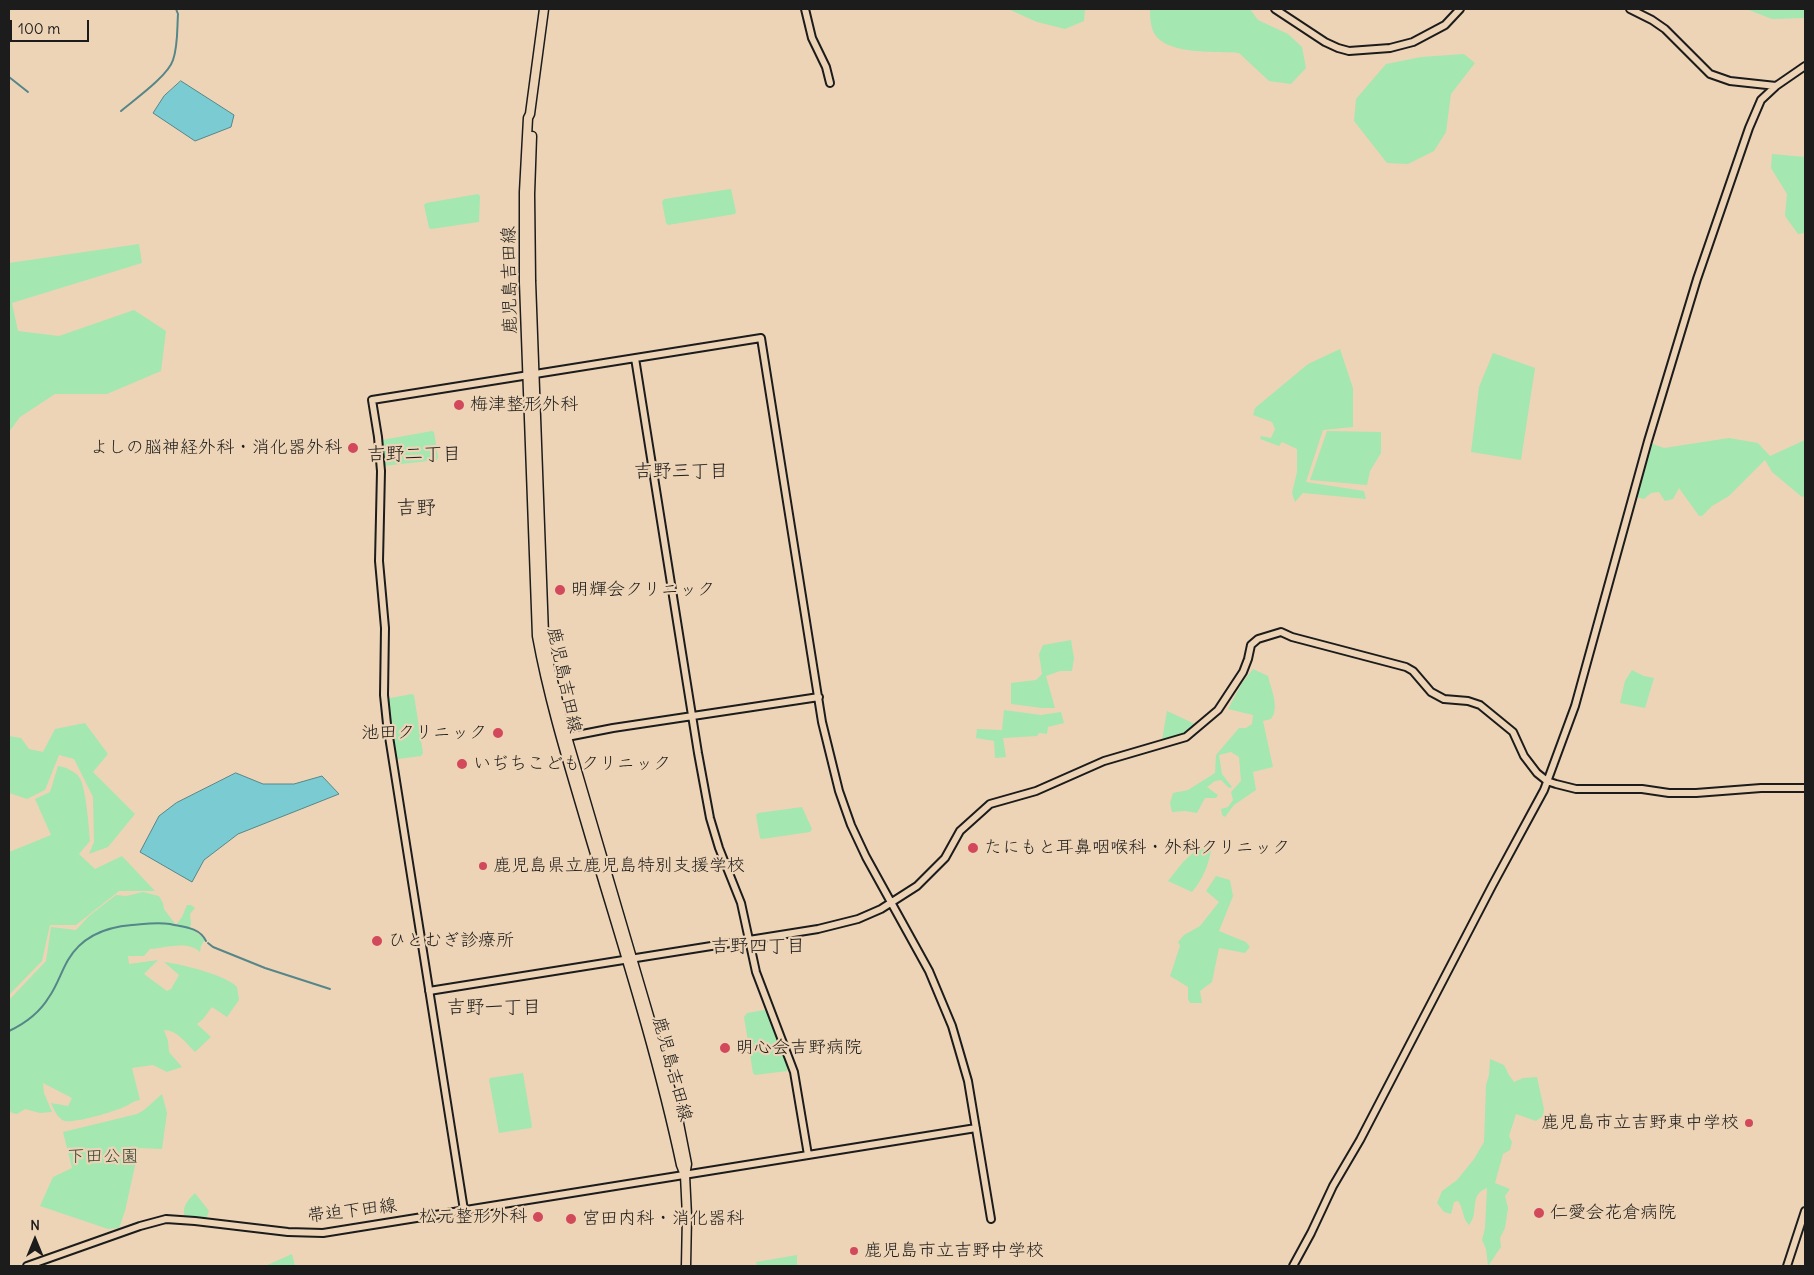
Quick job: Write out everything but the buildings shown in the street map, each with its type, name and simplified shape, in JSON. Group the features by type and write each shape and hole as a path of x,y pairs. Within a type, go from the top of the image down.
{"main road":[{"name":"鹿児島吉田線","path":"544,9 528,118 524,192 524,282 531,375 544,635 553,683 567,737 629,959 681,1165 686,1175 686,1266"},
{"name":"鹿児島吉田線","path":"531,375 537,636 543,670 560,738 629,959"}],"street":[{"path":"805,9 812,38 826,67 830,83"},
{"path":"1275,9 1325,42 1338,48 1349,50 1390,48 1413,42 1445,25 1460,9"},
{"path":"1630,9 1665,29 1710,74 1730,81 1776,86"},
{"path":"1293,1266 1333,1186 1360,1140 1492,886 1529,819 1547,781 1575,706 1648,440 1696,279 1756,108 1765,95 1805,66"},
{"path":"464,1210 397,791 384,695 385,628 378,532 381,470 372,400 761,338 826,740 839,791 851,825 866,857 929,971 952,1026 968,1081 991,1219"},
{"path":"635,358 692,717 710,818 719,848 741,903 756,972 794,1072 808,1155"},
{"path":"429,990 832,926 858,919 891,904 918,886 945,858 960,831 990,804 1036,792 1104,761 1186,737 1218,710 1243,672 1251,645 1258,638 1281,632 1292,638 1406,667 1413,671 1431,692 1444,699 1468,701 1480,706 1513,732 1524,756 1537,773 1547,781 1576,789 1642,790 1669,793 1761,788 1805,788"},
{"path":"567,737 613,728 819,697"},
{"name":"帯迫下田線","path":"27,1266 140,1226 166,1219 288,1232 323,1233 976,1128"},
{"path":"1787,1266 1805,1211"}],"green space":[{"path":"1008,9 1085,9 1084,21 1065,29 1037,22"},
{"path":"1150,9 1250,9 1258,20 1288,34 1302,47 1306,68 1291,84 1269,81 1239,53 1203,52 1177,48 1157,37 1151,26"},
{"path":"1746,9 1805,9 1805,18 1772,19"},
{"path":"1464,54 1475,63 1451,94 1446,132 1434,151 1408,164 1387,163 1354,121 1356,99 1386,64 1421,57"},
{"path":"1772,154 1805,157 1805,233 1798,234 1785,216 1787,194 1771,168"},
{"path":"731,189 735,214 668,225 666,223 662,202 664,199"},
{"path":"478,194 480,196 479,222 429,228 424,205 426,203"},
{"path":"139,244 142,263 12,303 18,331 59,336 134,310 166,331 161,371 107,394 55,394 20,417 9,432 9,263"},
{"path":"1340,349 1353,388 1353,427 1323,430 1306,482 1364,491 1366,499 1303,493 1295,502 1292,493 1297,472 1297,449 1282,442 1279,446 1260,439 1261,436 1271,438 1275,429 1272,422 1253,415 1255,408 1308,364"},
{"path":"1493,353 1535,368 1521,460 1471,452 1479,387"},
{"path":"1327,431 1381,432 1381,453 1370,471 1367,485 1310,480"},
{"path":"434,432 437,460 383,466 382,440"},
{"path":"1729,438 1758,443 1770,456 1805,440 1805,496 1802,497 1772,472 1765,460 1729,496 1712,506 1702,516 1699,516 1679,488 1673,499 1665,501 1659,492 1651,493 1644,499 1636,497 1650,443 1664,448"},
{"path":"1071,640 1074,658 1072,671 1060,671 1046,676 1055,708 1011,704 1011,683 1036,680 1042,674 1039,654 1043,645"},
{"path":"1253,669 1268,676 1274,698 1274,715 1271,719 1263,721 1273,767 1253,772 1256,790 1234,805 1225,817 1222,815 1221,809 1228,807 1233,800 1231,792 1241,781 1239,757 1231,752 1219,755 1222,774 1232,787 1229,788 1221,780 1215,781 1207,787 1218,795 1216,798 1205,798 1197,813 1185,811 1172,812 1170,803 1173,793 1188,790 1215,773 1216,755 1239,728 1246,728 1252,724 1253,715 1228,709 1242,683"},
{"path":"1632,670 1644,676 1654,678 1645,708 1620,703 1625,681"},
{"path":"414,695 423,753 421,756 398,759 396,757 387,700"},
{"path":"1004,710 1041,715 1061,712 1064,723 1048,727 1047,734 1039,733 1037,736 1003,738 1006,757 995,758 994,741 976,738 977,729 1002,730"},
{"path":"1167,711 1195,724 1185,733 1162,740"},
{"path":"85,723 108,754 93,772 135,814 108,847 89,854 94,842 93,797 74,759 59,755 45,790 27,799 9,793 9,736 21,738 29,749 43,752 55,729"},
{"path":"58,766 64,767 77,775 84,789 90,841 79,854 95,869 122,856 155,891 119,891 76,925 50,925 42,961 9,995 9,852 51,835 35,799 50,792"},
{"path":"802,807 812,829 810,832 760,838 756,815 758,813"},
{"path":"1212,847 1205,871 1200,882 1192,892 1168,881 1183,862 1196,850"},
{"path":"1216,876 1230,880 1233,896 1219,931 1246,942 1250,947 1245,953 1219,948 1212,982 1200,991 1202,1003 1190,1003 1188,987 1170,976 1180,946 1178,942 1184,935 1200,926 1219,902 1206,891"},
{"path":"143,892 159,896 164,909 176,925 187,905 195,908 190,914 190,928 205,939 200,952 189,946 169,946 150,949 144,956 128,956 129,964 158,960 144,974 167,991 171,989 179,975 164,962 203,971 223,978 237,987 239,1000 227,1017 212,1007 197,1024 211,1037 195,1052 173,1032 164,1030 169,1052 182,1067 167,1072 153,1065 132,1068 140,1100 102,1114 65,1121 58,1116 51,1103 68,1106 72,1098 43,1083 44,1093 52,1112 40,1113 25,1109 17,1114 12,1113 9,1110 9,1000 46,961 51,927 76,930 89,916 116,895 126,896"},
{"path":"767,1011 788,1068 787,1071 755,1075 753,1073 744,1017 747,1013"},
{"path":"1490,1059 1504,1065 1514,1082 1523,1078 1537,1077 1544,1109 1543,1116 1536,1121 1516,1114 1509,1136 1512,1142 1510,1150 1503,1154 1495,1183 1510,1189 1505,1196 1508,1208 1505,1228 1500,1238 1501,1247 1488,1266 1486,1249 1482,1240 1485,1228 1487,1188 1481,1191 1476,1199 1474,1215 1469,1225 1458,1201 1454,1202 1451,1214 1444,1212 1437,1203 1442,1191 1457,1180 1474,1159 1484,1142 1486,1085"},
{"path":"523,1073 532,1126 531,1128 499,1133 489,1080 490,1078"},
{"name":"下田公園","path":"162,1094 167,1113 162,1149 139,1148 125,1211 119,1228 108,1229 40,1206 53,1177 72,1168 63,1132 137,1114"},
{"path":"195,1193 209,1211 206,1219 184,1215 184,1208"},
{"path":"292,1254 295,1266 265,1266"},
{"path":"797,1255 797,1266 757,1266 756,1262"}],"water":[{"path":"181,81 234,115 231,127 195,141 153,113 164,96"},
{"path":"236,773 263,784 294,784 322,776 339,794 238,834 204,860 192,882 140,852 159,816 176,803"}],"waterway":[{"path":"121,111 158,80 170,66 175,55 177,43 178,14 176,9"},
{"path":"9,77 28,92"},
{"path":"9,1031 26,1021 41,1008 52,993 74,952 95,934 122,926 165,923 195,930 206,941"},
{"path":"208,943 213,947 265,968 330,989"}],"place":[{"name":"梅津整形外科","path":"459,405"},
{"name":"よしの脳神経外科・消化器外科","path":"353,448"},
{"name":"明輝会クリニック","path":"560,590"},
{"name":"池田クリニック","path":"498,733"},
{"name":"いぢちこどもクリニック","path":"462,764"},
{"name":"たにもと耳鼻咽喉科・外科クリニック","path":"973,848"},
{"name":"鹿児島県立鹿児島特別支援学校","path":"483,866"},
{"name":"ひとむぎ診療所","path":"377,941"},
{"name":"明心会吉野病院","path":"725,1048"},
{"name":"鹿児島市立吉野東中学校","path":"1749,1123"},
{"name":"仁愛会花倉病院","path":"1539,1213"},
{"name":"松元整形外科","path":"538,1217"},
{"name":"宮田内科・消化器科","path":"571,1219"},
{"name":"鹿児島市立吉野中学校","path":"854,1251"}],"district":[{"name":"吉野二丁目","path":"414,455"},
{"name":"吉野三丁目","path":"681,472"},
{"name":"吉野","path":"416,508"},
{"name":"吉野四丁目","path":"758,947"},
{"name":"吉野一丁目","path":"494,1008"}]}
